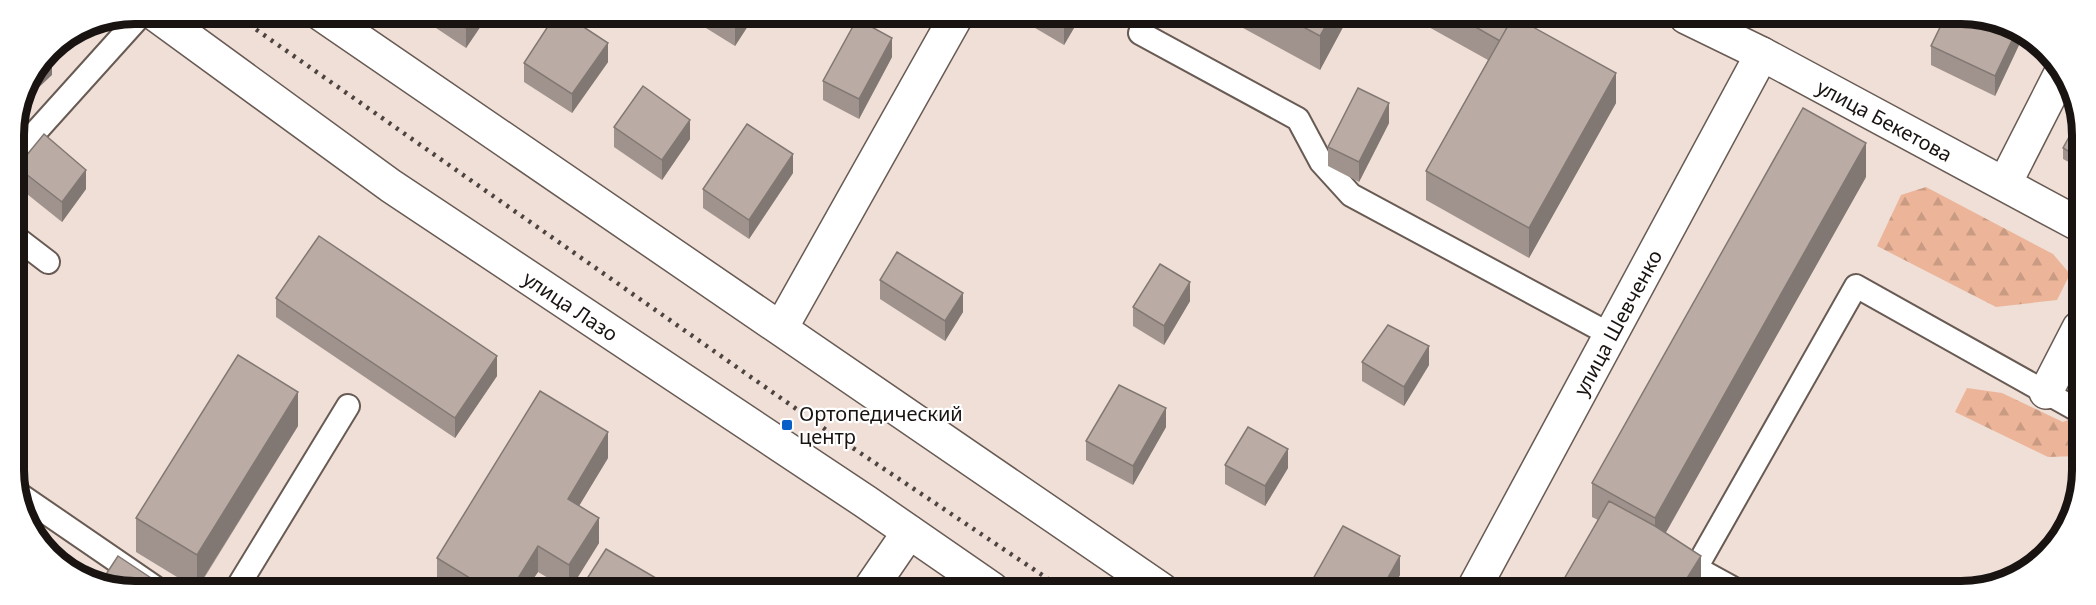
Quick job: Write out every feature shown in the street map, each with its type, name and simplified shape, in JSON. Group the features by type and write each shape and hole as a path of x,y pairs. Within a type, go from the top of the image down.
{"street":[{"name":"улица Лазо","path":"169,24 391,186 980,581"},
{"path":"336,24 1149,581"},
{"path":"781,328 952,24"},
{"name":"улица Бекетова","path":"1700,24 1762,54 2072,221"},
{"name":"улица Шевченко","path":"1478,581 1762,54"},
{"path":"2005,183 2057,80"},
{"path":"2046,392 2072,342"},
{"path":"875,581 909,532"}],"lane":[{"path":"24,145 133,24"},
{"path":"1140,33 1298,119 1321,162 1351,195 1611,335"},
{"path":"24,244 48,262"},
{"path":"1720,581 1696,568 1856,286 2072,407"},
{"path":"241,581 348,406"},
{"path":"29,501 146,581"}],"green space":[{"path":"1926,187 2053,254 2070,274 2057,300 1996,307 1877,246 1901,195"},
{"path":"1967,388 2002,393 2063,422 2072,419 2072,456 2048,457 1955,412"}],"building":[{"path":"549,24 579,24 608,43 572,94 524,63"},
{"path":"854,24 866,24 892,38 859,99 823,81"},
{"path":"1298,24 1327,24 1320,36"},
{"path":"1470,24 1509,24 1500,41"},
{"path":"1509,24 1528,24 1616,73 1529,228 1426,171"},
{"path":"1942,24 1975,25 2003,32 2013,38 1995,76 1931,46"},
{"path":"643,86 690,120 662,160 614,127"},
{"path":"1358,88 1389,103 1359,162 1328,147"},
{"path":"1803,108 1866,143 1655,518 1592,483"},
{"path":"747,124 793,154 749,220 703,189"},
{"path":"2072,132 2072,153 2063,148"},
{"path":"44,134 86,170 62,202 24,172 24,158"},
{"path":"319,236 497,356 455,418 276,298"},
{"path":"897,252 963,293 945,321 880,280"},
{"path":"1160,264 1190,282 1164,326 1133,307"},
{"path":"1388,325 1429,346 1404,387 1362,362"},
{"path":"238,355 298,392 197,555 136,518"},
{"path":"1119,385 1166,408 1133,466 1086,441"},
{"path":"540,391 608,432 568,499 599,518 569,565 538,546 516,581 475,581 437,558"},
{"path":"1248,427 1288,449 1265,486 1225,465"},
{"path":"1609,501 1655,526 1701,556 1685,581 1563,581"},
{"path":"1343,526 1400,556 1386,581 1316,581 1313,579"},
{"path":"606,549 661,581 585,581"},
{"path":"118,556 156,581 121,580 105,576"}],"railway":[{"path":"248,24 832,434 1051,581"}],"place":[{"name":"Ортопедический центр","path":"787,425"}]}
